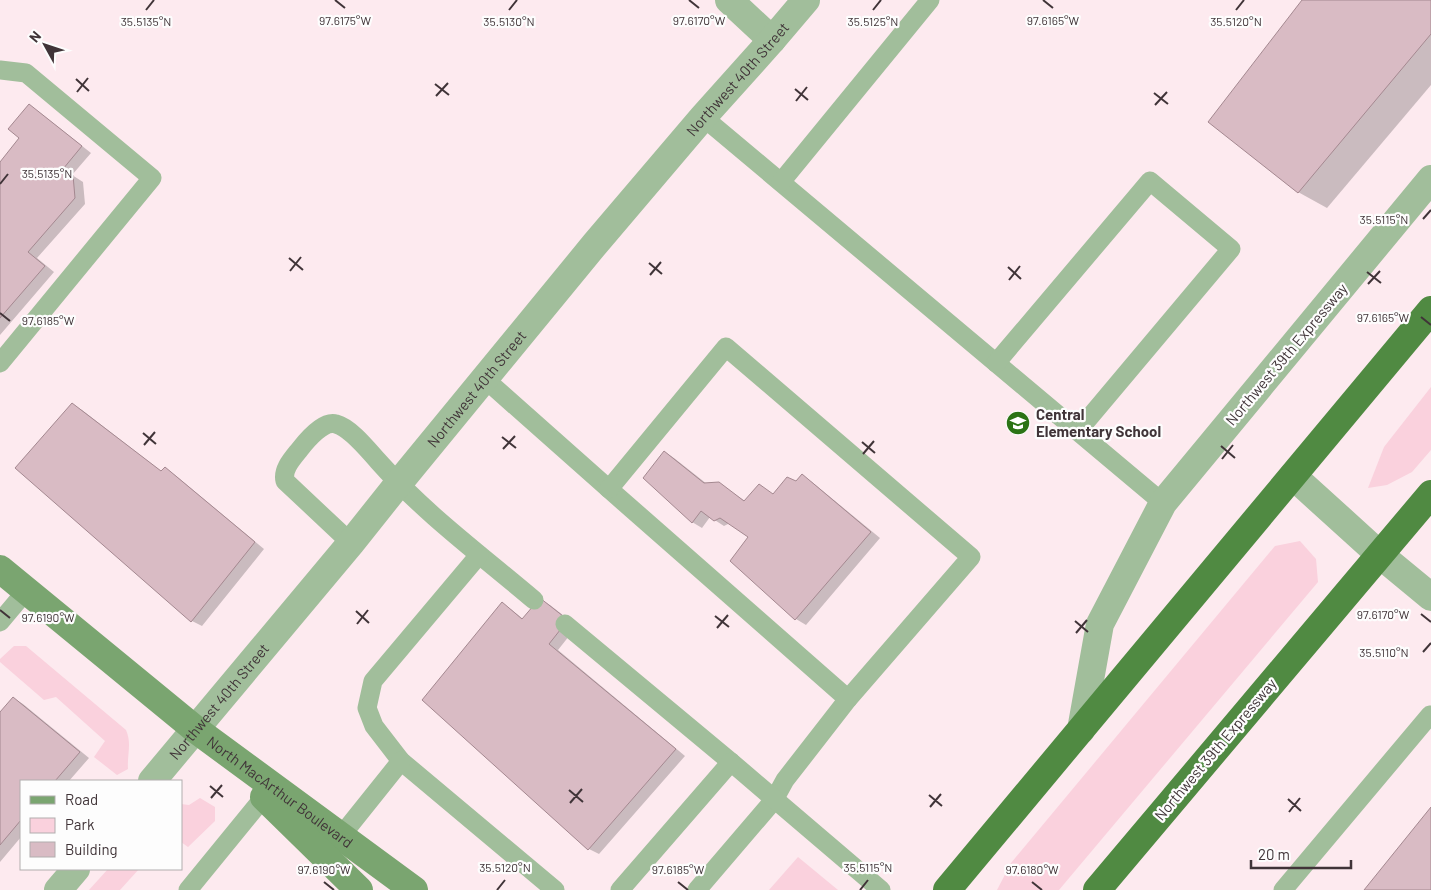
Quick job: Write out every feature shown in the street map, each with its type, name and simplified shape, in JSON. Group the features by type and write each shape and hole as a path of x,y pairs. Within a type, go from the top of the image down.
{"highway":[{"name":"Northwest 39th Expressway","path":"947,890 1431,310"},
{"name":"Northwest 39th Expressway","path":"1097,890 1431,494"}],"main road":[{"name":"North MacArthur Boulevard","path":"0,569 195,729 414,890"},
{"name":"North MacArthur Boulevard","path":"195,729 360,890"}],"street":[{"path":"729,0 772,40"},
{"name":"Northwest 40th Street","path":"153,780 702,117 806,0"},
{"name":"Northwest 39th Expressway","path":"1081,730 1100,624 1163,503 1431,179"},
{"path":"1293,476 1379,554 1431,596"},
{"path":"58,890 75,870"}],"lane":[{"path":"781,182 930,0"},
{"path":"0,70 26,73 152,178 0,363"},
{"path":"702,117 1163,503"},
{"path":"996,363 1150,181 1231,249 1078,431"},
{"path":"609,490 726,347 971,557 848,699 785,780 774,800 698,890"},
{"path":"485,379 848,699"},
{"path":"351,543 285,482 284,475 288,465 305,442 319,429 330,423 345,428 363,444 398,484 534,600"},
{"path":"479,555 373,681 367,708 374,726 401,761 556,890"},
{"path":"0,622 26,591"},
{"path":"564,624 731,762 881,890"},
{"path":"1283,890 1431,716"},
{"path":"341,836 401,761"},
{"path":"620,890 731,762"},
{"path":"188,890 264,796"}],"green space":[{"path":"1431,387 1431,450 1412,472 1387,485 1368,488 1384,447"},
{"path":"1300,541 1316,559 1318,582 1059,890 997,890 1011,863 1275,546"},
{"path":"14,646 26,646 126,730 129,745 128,769 117,775 94,757 105,741 56,697 44,700 0,662 0,659"},
{"path":"200,798 215,807 215,821 188,847 182,843 182,804 189,805"},
{"path":"798,857 838,890 769,890"},
{"path":"107,870 138,870 120,890 89,890"}],"building":[{"path":"1302,0 1431,0 1431,34 1298,193 1208,122"},
{"path":"29,104 82,146 63,169 73,175 75,198 28,252 45,266 0,318 0,162 19,138 8,129"},
{"path":"72,403 161,471 165,467 255,542 191,622 15,468"},
{"path":"664,451 704,483 719,482 744,501 759,484 773,494 787,477 796,481 802,474 871,532 795,620 730,561 748,537 720,518 714,521 701,511 692,523 643,478"},
{"path":"540,598 568,620 549,644 676,749 588,850 422,700 502,602 522,619"},
{"path":"13,697 80,752 56,780 20,780 20,821 0,845 0,712"},
{"path":"1431,807 1431,890 1364,890"}],"place":[{"name":"Central Elementary School","path":"1018,423"}]}
